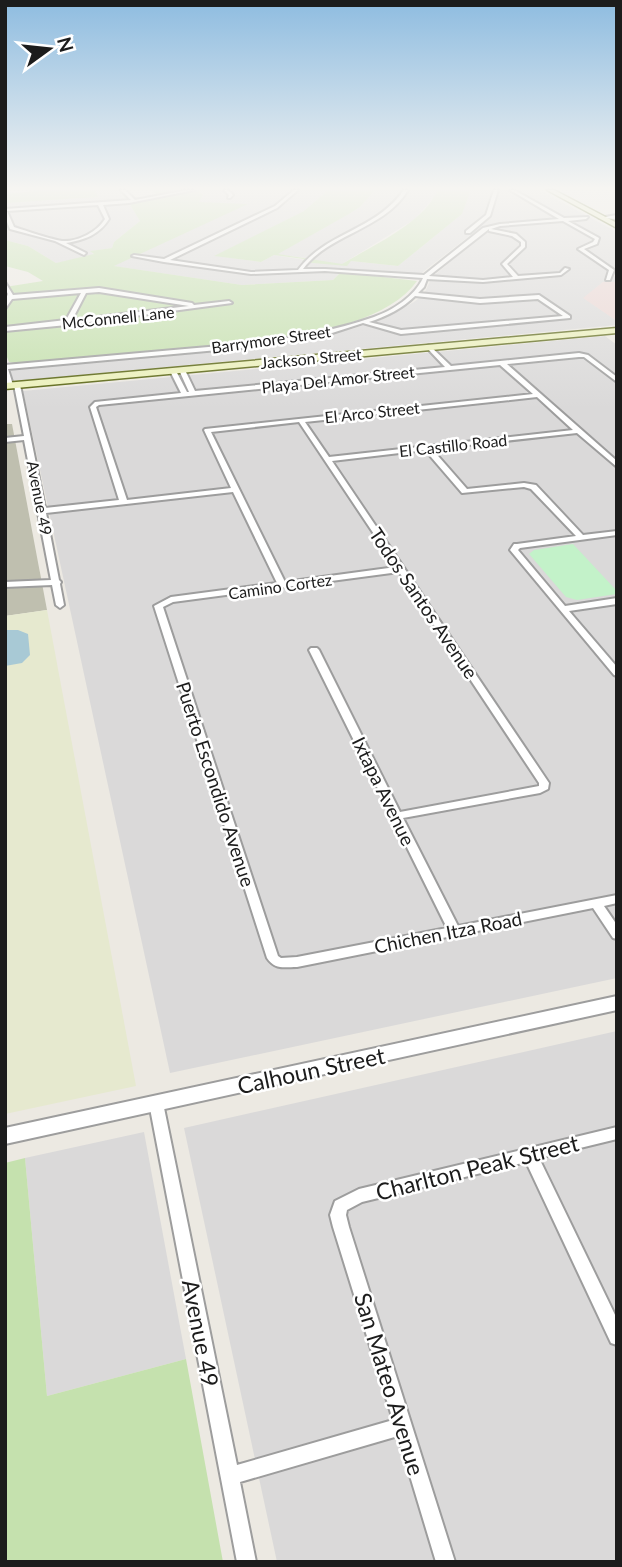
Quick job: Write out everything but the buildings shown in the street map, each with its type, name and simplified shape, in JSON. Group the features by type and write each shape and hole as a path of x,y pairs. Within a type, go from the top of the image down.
{"main road":[{"name":"Jackson Street","path":"13,387 617,330"}],"street":[{"path":"179,263 251,273 333,270 482,281 561,274 567,269"},
{"path":"299,271 306,263"},
{"name":"Barrymore Street","path":"6,371 317,335 389,312 415,294 424,278 443,263"},
{"path":"504,263 517,278"},
{"path":"601,263 612,270 608,279"},
{"path":"5,283 10,288 11,297 5,307"},
{"path":"67,323 85,290"},
{"path":"11,297 99,290 206,307"},
{"path":"364,322 401,332 568,317 539,297 480,302 415,294"},
{"name":"McConnell Lane","path":"5,329 229,303"},
{"path":"425,347 450,368"},
{"path":"425,347 442,369"},
{"name":"Playa Del Amor Street","path":"124,503 94,404 583,355 617,380"},
{"path":"502,363 617,465"},
{"path":"177,370 193,393"},
{"path":"177,370 185,394"},
{"name":"Avenue 49","path":"6,371 27,438 61,605"},
{"name":"El Arco Street","path":"234,490 207,430 538,395"},
{"name":"Todos Santos Avenue","path":"301,420 541,777 544,788 397,816"},
{"name":"El Castillo Road","path":"328,459 579,431"},
{"path":"5,440 27,438"},
{"path":"427,448 465,491 524,485 533,487 582,538"},
{"path":"42,511 234,490 282,585"},
{"path":"617,533 514,548 617,673"},
{"name":"Camino Cortez","path":"160,603 401,569"},
{"path":"6,588 34,588 40,584 57,582"},
{"path":"562,609 617,601"},
{"name":"Puerto Escondido Avenue","path":"160,603 159,610 270,951 278,963"},
{"name":"Ixtapa Avenue","path":"314,650 454,931"},
{"name":"Chichen Itza Road","path":"278,963 297,962 596,903 615,902"},
{"path":"596,903 617,935"},
{"name":"Calhoun Street","path":"5,1136 617,1003"},
{"name":"Avenue 49","path":"156,1103 247,1562"},
{"name":"Charlton Peak Street","path":"340,1206 359,1196 617,1133"},
{"path":"530,1155 617,1337"},
{"name":"San Mateo Avenue","path":"340,1206 338,1215 341,1227 446,1562"},
{"path":"230,1476 403,1426"}],"shaded area":[{"path":"119,263 371,263 398,266 402,263 434,263 419,275 344,269 333,280 242,285 113,266"},
{"path":"449,263 617,263 617,273 614,275 617,282 603,282 584,298 617,321 617,325 5,382 5,370 261,346 352,329 384,318 414,302 424,294 432,277"},
{"path":"603,282 617,282 617,321 583,298"},
{"path":"605,336 617,345 617,978 170,1073 23,391"},
{"path":"5,424 12,424 47,610 5,616"},
{"path":"47,610 136,1086 5,1114 5,616"},
{"path":"617,1031 617,1562 277,1562 184,1128"},
{"path":"144,1132 186,1359 47,1396 25,1158"}],"green space":[{"path":"5,263 120,263 114,266 242,285 333,280 341,272 417,281 394,303 360,319 320,332 229,346 19,364 9,362 5,352 5,287 43,281 28,272 5,266"},
{"path":"315,263 349,263 347,266"},
{"path":"371,263 402,263 398,266"},
{"path":"573,544 617,594 577,600 566,597 529,554 534,550"},
{"path":"25,1158 47,1396 186,1359 223,1562 5,1562 5,1163"}],"water":[{"path":"5,630 18,630 28,634 30,655 22,663 5,666"}]}
